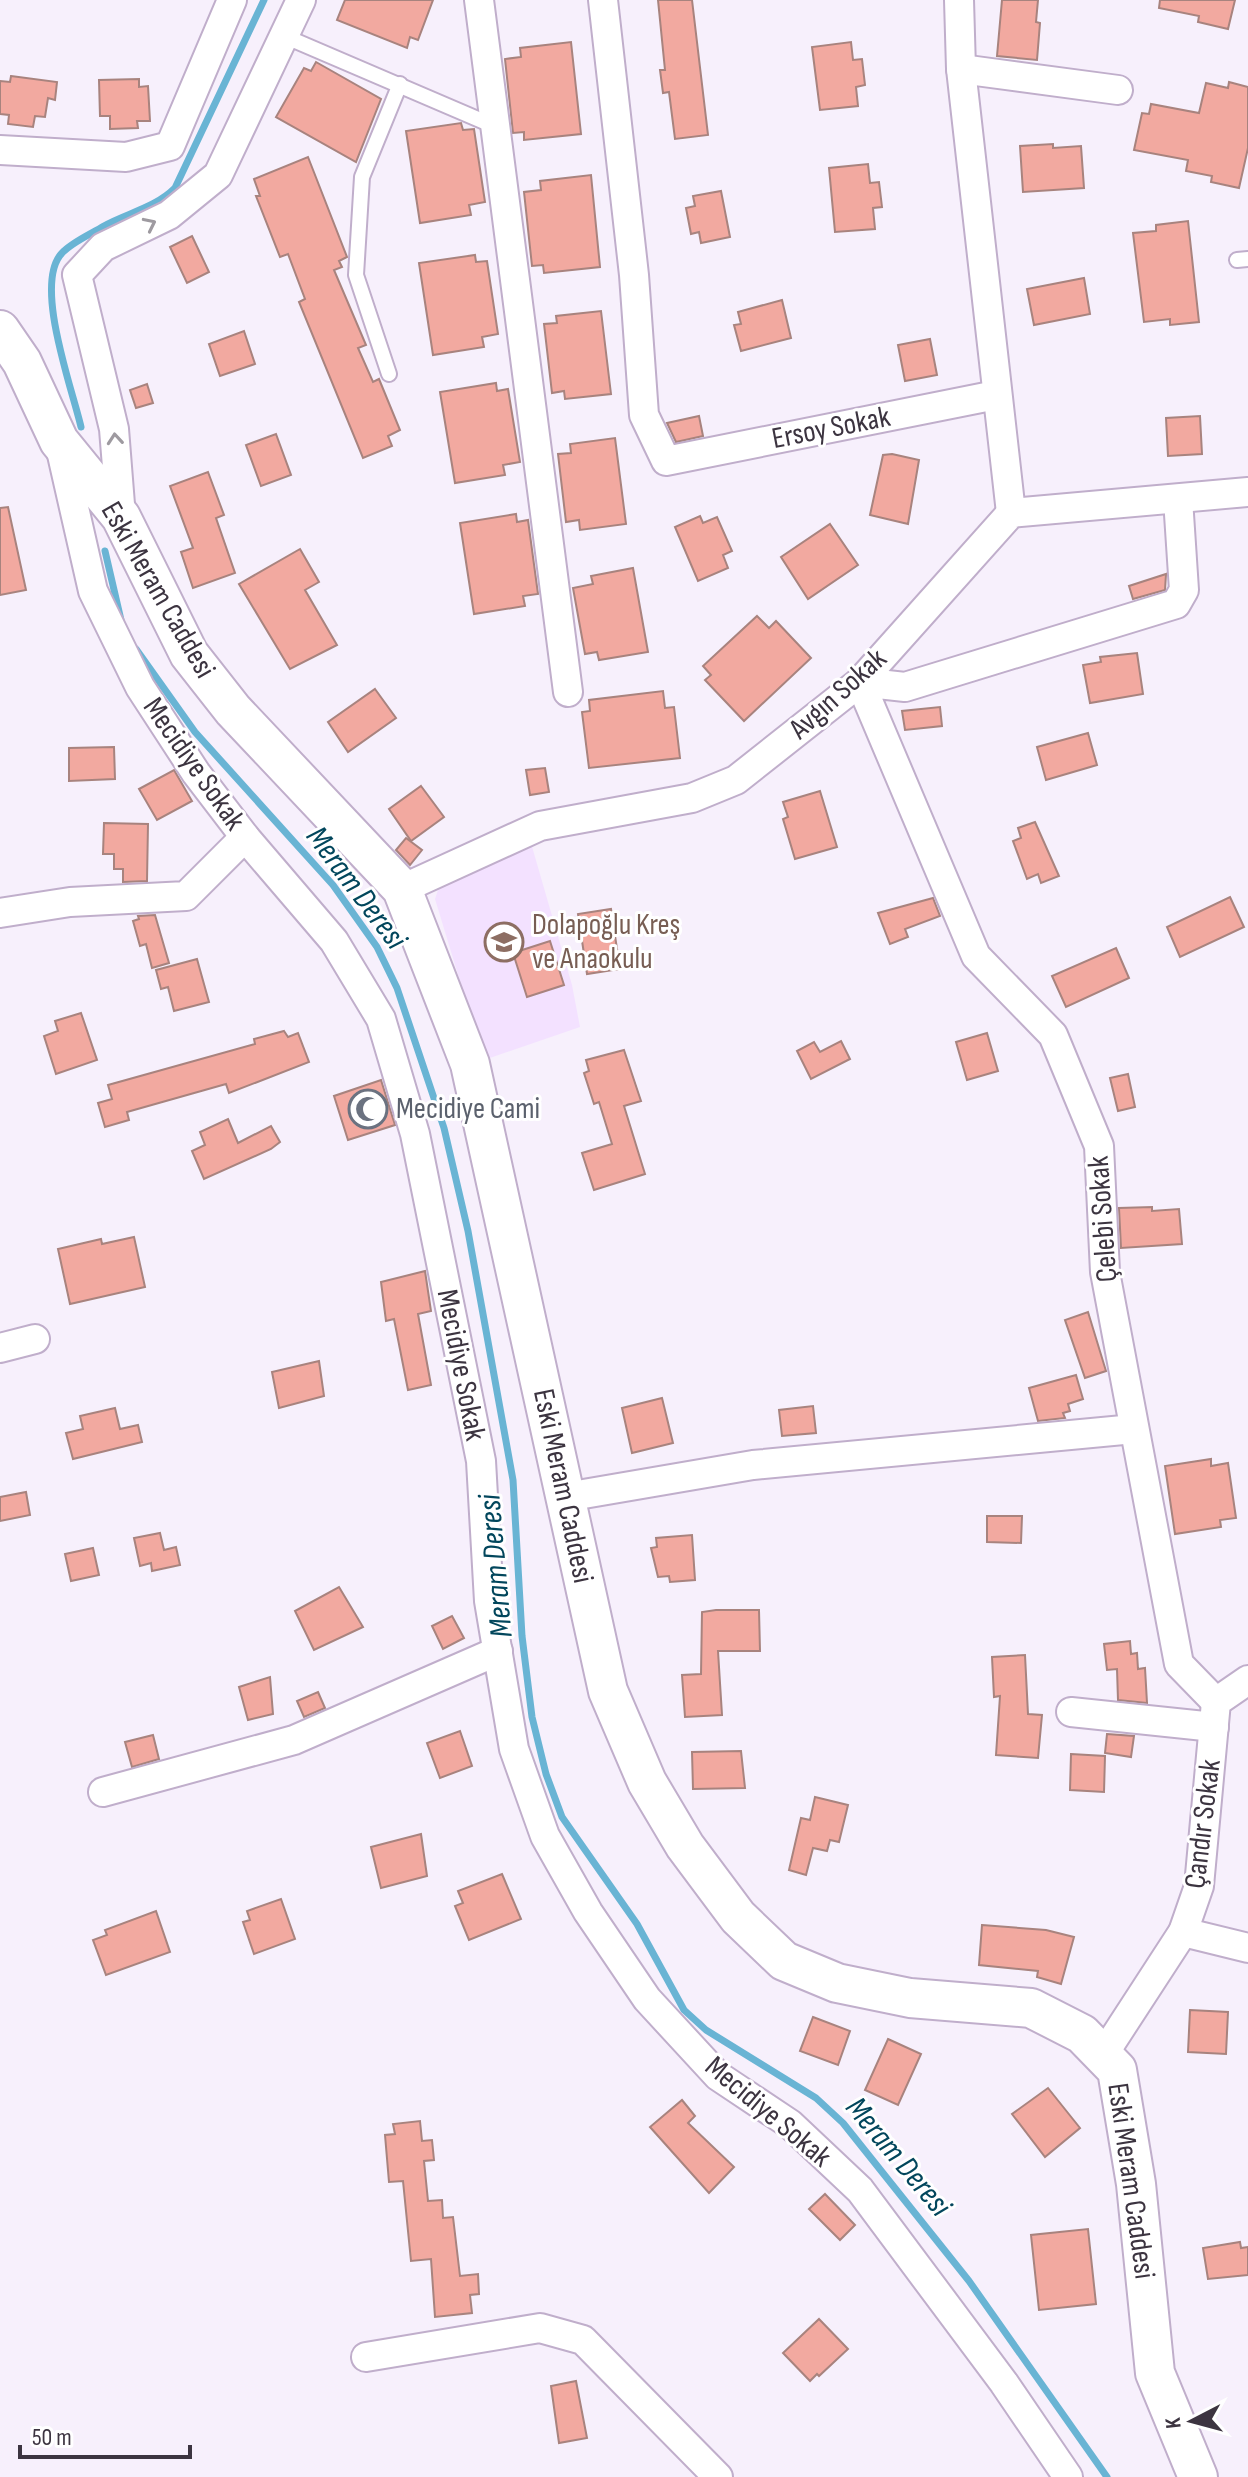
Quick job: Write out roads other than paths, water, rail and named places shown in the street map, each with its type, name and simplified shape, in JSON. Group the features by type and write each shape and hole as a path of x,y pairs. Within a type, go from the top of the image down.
{"street":[{"path":"0,150 126,157 170,146 232,0"},
{"path":"128,530 114,429 77,275 103,247 169,215 218,175 301,0"},
{"path":"479,0 568,692"},
{"name":"Ersoy Sokak","path":"603,0 634,275 644,415 666,461 996,395"},
{"path":"959,0 961,69 1011,513 1248,492"},
{"path":"961,69 1118,90"},
{"name":"Eski Meram Caddesi","path":"0,330 22,362 59,441 128,530 189,654 211,684 402,889 470,1064 608,1691 647,1782 685,1846 738,1917 784,1961 837,1983 910,1998 1031,2008 1082,2034 1117,2070 1125,2107 1155,2373 1198,2477"},
{"name":"Mecidiye Sokak","path":"59,441 93,591 140,687 196,773 245,837 334,941 381,1019 415,1134 481,1461 489,1601 514,1749 545,1836 588,1912 639,1987 718,2076 790,2124 860,2190 1004,2383 1068,2477"},
{"path":"860,682 905,687 1176,604 1184,590 1178,499"},
{"name":"Avgın Sokak","path":"402,889 540,826 692,798 736,780 860,682 1011,513"},
{"name":"Çelebi Sokak","path":"860,682 976,956 1053,1035 1099,1146 1105,1272 1179,1664 1215,1715"},
{"path":"0,913 70,902 186,896 245,837"},
{"path":"0,1348 35,1339"},
{"path":"566,1497 753,1465 1134,1429"},
{"path":"103,1792 294,1740 498,1651"},
{"path":"1071,1712 1215,1715 1248,1680"},
{"name":"Çandır Sokak","path":"1103,2055 1183,1932 1199,1886 1215,1715"},
{"path":"1183,1932 1248,1948"},
{"path":"366,2357 540,2328 583,2340 718,2477"}],"lane":[{"path":"284,36 494,126"},
{"path":"389,374 356,275 362,177 400,84"}],"waterway":[{"name":"Meram Deresi","path":"81,427 57,337 51,287 54,267 62,253 76,242 113,221 159,201 175,188 264,0"},
{"name":"Meram Deresi","path":"105,551 121,620"},
{"name":"Meram Deresi","path":"136,649 195,732 333,885 377,947 397,988 444,1128 468,1231 513,1480 522,1636 532,1717 546,1774 562,1817 637,1924 684,2010 706,2030 816,2098 843,2123 969,2281 1107,2477"}],"place":[{"name":"Dolapoğlu Kreş ve Anaokulu","path":"504,942"},
{"name":"Mecidiye Cami","path":"368,1109"}]}
